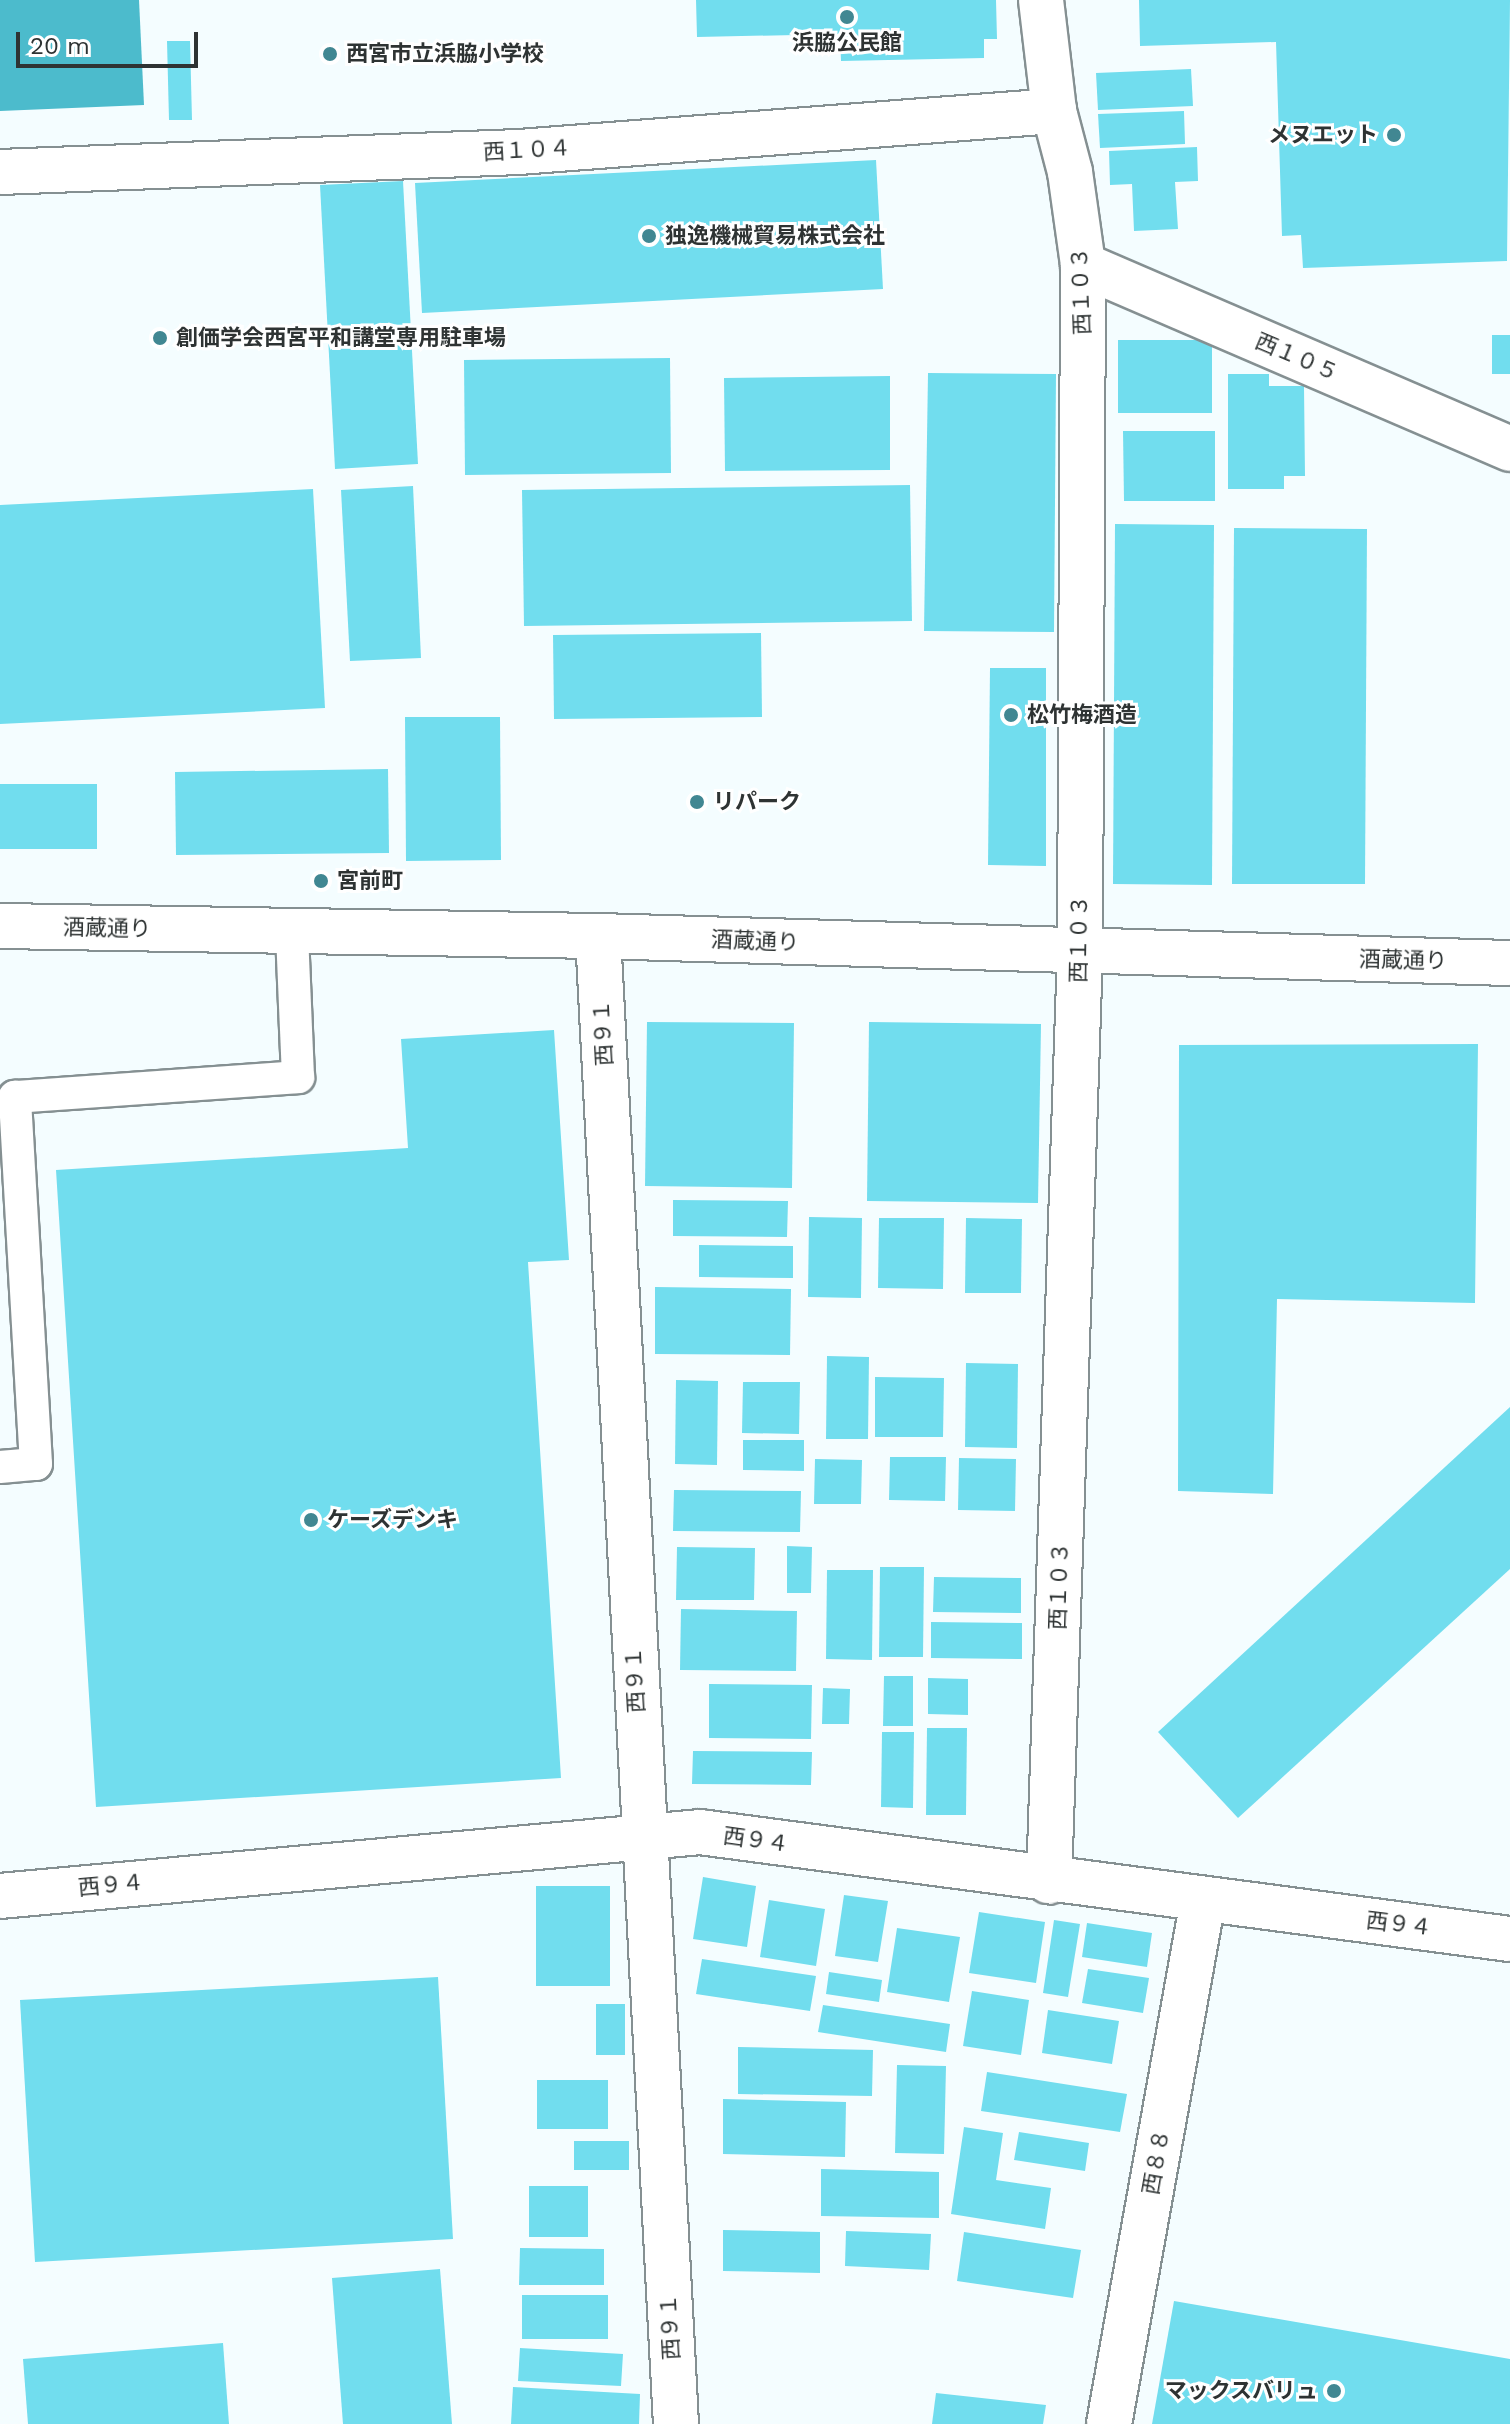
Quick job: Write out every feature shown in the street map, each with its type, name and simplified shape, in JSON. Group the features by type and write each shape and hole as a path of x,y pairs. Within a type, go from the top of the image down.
{"street":[{"name":"西１０３","path":"1041,0 1054,111 1070,172 1083,265 1080,952 1049,1881"},
{"name":"西１０４","path":"0,172 519,152 1054,111"},
{"name":"西１０５","path":"1083,265 1510,449"},
{"name":"酒蔵通り","path":"0,926 598,936 1510,963"},
{"name":"西９１","path":"598,936 676,2424"},
{"name":"西９４","path":"0,1896 700,1832 1049,1881 1510,1939"},
{"name":"西８８","path":"1109,2424 1203,1900"}],"lane":[{"path":"0,1467 36,1464 15,1097 298,1077 292,931"}],"water":[{"path":"0,0 139,0 144,105 0,111"}],"building":[{"name":"浜脇公民館","path":"696,0 996,0 997,39 984,39 984,58 841,61 840,34 697,37"},
{"name":"メヌエット","path":"1139,0 1510,0 1507,261 1303,268 1301,235 1282,236 1276,42 1140,46"},
{"path":"167,41 190,41 192,120 169,120"},
{"path":"1191,69 1193,106 1098,110 1096,73"},
{"path":"1184,111 1185,144 1100,148 1098,114"},
{"path":"1197,147 1198,181 1175,182 1178,229 1134,231 1132,184 1110,185 1109,151"},
{"name":"独逸機械貿易株式会社","path":"876,160 883,289 422,313 415,183"},
{"path":"403,181 418,464 335,469 320,185"},
{"path":"1492,335 1510,335 1510,374 1492,374"},
{"path":"1118,340 1212,340 1212,413 1118,413"},
{"path":"670,358 671,473 465,475 464,360"},
{"path":"928,373 1056,374 1054,632 924,631"},
{"path":"1228,374 1269,374 1269,386 1304,386 1305,476 1284,476 1284,489 1228,489"},
{"path":"890,376 890,470 725,471 724,378"},
{"path":"1123,431 1215,431 1215,501 1124,501"},
{"path":"910,485 912,621 524,626 522,490"},
{"path":"413,486 421,658 350,661 341,490"},
{"path":"313,489 325,708 0,724 0,505"},
{"path":"1115,524 1214,525 1212,885 1113,884"},
{"path":"1234,528 1367,529 1365,884 1232,884"},
{"path":"761,633 762,717 554,719 553,635"},
{"path":"990,668 1046,668 1046,866 988,865"},
{"path":"405,717 500,717 501,860 406,861"},
{"path":"388,769 389,853 176,855 175,772"},
{"path":"0,784 97,784 97,849 0,849"},
{"path":"647,1022 794,1023 792,1188 645,1186"},
{"path":"869,1022 1041,1024 1038,1203 867,1201"},
{"name":"ケーズデンキ","path":"554,1030 569,1260 528,1262 561,1778 96,1807 56,1170 408,1148 401,1039"},
{"path":"1478,1044 1475,1303 1277,1299 1273,1494 1178,1491 1179,1045"},
{"path":"673,1200 788,1201 787,1237 673,1236"},
{"path":"809,1217 862,1218 861,1298 808,1297"},
{"path":"879,1218 944,1218 943,1289 878,1288"},
{"path":"966,1218 1022,1219 1021,1293 965,1293"},
{"path":"699,1245 793,1246 793,1278 699,1277"},
{"path":"655,1287 791,1289 790,1355 655,1354"},
{"path":"827,1356 869,1357 868,1439 826,1439"},
{"path":"966,1363 1018,1364 1017,1448 965,1447"},
{"path":"875,1377 944,1378 943,1437 875,1437"},
{"path":"676,1380 718,1381 717,1465 675,1464"},
{"path":"743,1382 800,1382 799,1434 742,1433"},
{"path":"1510,1407 1510,1569 1238,1818 1158,1732"},
{"path":"743,1440 804,1440 804,1471 743,1470"},
{"path":"890,1457 946,1457 945,1501 889,1500"},
{"path":"959,1458 1016,1459 1015,1511 958,1510"},
{"path":"815,1459 862,1460 861,1504 814,1504"},
{"path":"674,1490 801,1491 800,1532 673,1531"},
{"path":"787,1546 812,1547 811,1593 787,1593"},
{"path":"677,1547 755,1548 754,1600 676,1600"},
{"path":"880,1567 924,1567 923,1657 879,1657"},
{"path":"827,1570 873,1570 872,1660 826,1659"},
{"path":"934,1577 1021,1578 1021,1613 933,1612"},
{"path":"681,1609 797,1611 796,1671 680,1670"},
{"path":"931,1622 1022,1623 1022,1659 931,1658"},
{"path":"884,1676 913,1676 913,1726 883,1726"},
{"path":"928,1678 968,1679 968,1715 928,1714"},
{"path":"709,1684 812,1685 811,1739 709,1738"},
{"path":"823,1688 850,1689 849,1724 822,1724"},
{"path":"927,1728 967,1728 966,1815 926,1815"},
{"path":"882,1732 914,1732 913,1808 881,1807"},
{"path":"693,1751 812,1752 811,1785 692,1784"},
{"path":"703,1877 756,1886 747,1947 693,1939"},
{"path":"536,1886 610,1886 610,1986 536,1986"},
{"path":"844,1895 888,1901 878,1962 835,1956"},
{"path":"769,1900 825,1909 816,1966 760,1957"},
{"path":"979,1912 1045,1922 1036,1983 969,1973"},
{"path":"1054,1920 1080,1924 1068,1997 1043,1993"},
{"path":"1087,1923 1152,1933 1147,1967 1082,1957"},
{"path":"897,1928 960,1937 949,2002 887,1992"},
{"path":"702,1959 816,1976 810,2011 696,1994"},
{"path":"1088,1969 1149,1978 1143,2013 1082,2003"},
{"path":"829,1972 882,1980 879,2002 826,1994"},
{"path":"438,1977 453,2239 35,2262 20,2000"},
{"path":"972,1991 1029,2000 1021,2055 963,2046"},
{"path":"596,2004 625,2004 625,2055 596,2055"},
{"path":"823,2005 950,2024 946,2052 818,2032"},
{"path":"1048,2010 1119,2021 1112,2064 1042,2053"},
{"path":"738,2047 873,2050 872,2096 738,2094"},
{"path":"897,2065 946,2066 944,2154 895,2153"},
{"path":"987,2072 1127,2094 1120,2132 981,2111"},
{"path":"537,2080 608,2080 608,2129 537,2129"},
{"path":"723,2099 846,2102 845,2157 723,2154"},
{"path":"964,2127 1003,2133 996,2180 1051,2188 1045,2229 951,2214"},
{"path":"1019,2132 1089,2143 1085,2171 1014,2160"},
{"path":"574,2141 629,2141 629,2170 574,2170"},
{"path":"821,2169 939,2172 939,2218 821,2216"},
{"path":"529,2186 588,2186 588,2237 529,2237"},
{"path":"723,2230 820,2232 820,2273 723,2271"},
{"path":"846,2231 931,2234 929,2270 845,2266"},
{"path":"964,2232 1081,2250 1073,2298 957,2281"},
{"path":"520,2248 604,2249 604,2285 519,2285"},
{"path":"440,2269 452,2424 343,2424 332,2278"},
{"path":"522,2295 608,2295 608,2339 522,2339"},
{"name":"マックスバリュ","path":"1174,2301 1510,2359 1510,2424 1152,2424"},
{"path":"223,2343 229,2424 28,2424 23,2359"},
{"path":"520,2348 623,2354 621,2386 518,2381"},
{"path":"513,2387 640,2394 639,2424 511,2424"},
{"path":"936,2393 1046,2405 1043,2424 932,2424"}],"place":[{"name":"浜脇公民館","path":"847,17"},
{"name":"西宮市立浜脇小学校","path":"330,54"},
{"name":"メヌエット","path":"1394,135"},
{"name":"独逸機械貿易株式会社","path":"649,236"},
{"name":"創価学会西宮平和講堂専用駐車場","path":"160,338"},
{"name":"松竹梅酒造","path":"1011,715"},
{"name":"リパーク","path":"697,802"},
{"name":"宮前町","path":"321,881"},
{"name":"ケーズデンキ","path":"311,1520"},
{"name":"マックスバリュ","path":"1334,2391"}]}
